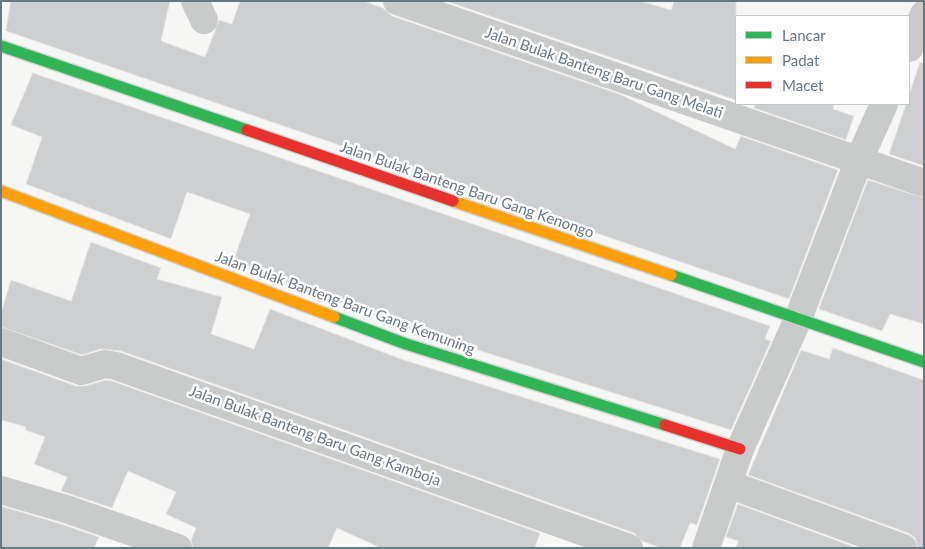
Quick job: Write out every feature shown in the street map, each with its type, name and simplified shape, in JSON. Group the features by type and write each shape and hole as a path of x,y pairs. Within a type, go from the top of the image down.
{"street":[{"name":"Jalan Bulak Banteng Baru Gang Melati","path":"397,1 924,183"},
{"path":"906,1 924,8"},
{"path":"910,46 924,14"},
{"name":"Jalan Bulak Banteng Baru Gang Kenongo","path":"1,46 924,362"},
{"path":"706,548 740,449 798,320 859,160 884,105"},
{"name":"Jalan Bulak Banteng Baru Gang Kemuning","path":"1,191 406,344 740,449"},
{"name":"Jalan Bulak Banteng Baru Gang Kamboja","path":"1,342 81,371 100,365 116,366 629,548"},
{"path":"728,484 902,548"},
{"path":"1,490 66,509 178,548"}],"building":[{"path":"11,1 170,1 161,41 205,57 219,20 232,24 240,1 364,1 383,8 392,16 619,94 735,149 741,136 838,170 789,299 6,31"},
{"path":"446,1 640,1 671,10 674,1 736,1 735,100"},
{"path":"920,63 924,63 924,166 889,154 906,105 910,105 910,92"},
{"path":"33,73 770,326 765,339 771,341 731,430 411,329 233,262 250,214 187,192 171,239 26,184 42,137 11,125"},
{"path":"756,105 834,105 833,109 854,116 846,140 754,108"},
{"path":"868,180 924,198 924,324 890,314 882,331 819,309"},
{"path":"91,242 161,268 157,279 222,297 211,334 254,349 270,309 401,359 720,459 697,525 690,523 680,548 661,548 642,541 634,533 121,351 101,349 82,355 1,327 1,313 11,280 71,301"},
{"path":"833,348 924,380 924,548 918,548 915,538 908,533 748,475 801,350 829,359"},
{"path":"1,359 76,386 85,386 106,380 112,381 540,533 535,548 381,548 337,528 328,548 193,548 191,540 196,528 166,514 176,492 128,471 112,508 61,491 67,477 34,464 45,437 25,430 26,427 1,420"},
{"path":"738,504 857,548 736,548 738,541 726,537"},
{"path":"1,506 99,537 94,548 1,548"}],"traffic: fast":[{"path":"1,46 247,130"},
{"path":"671,275 924,362"},
{"path":"334,317 406,344 665,425"}],"traffic: slow":[{"path":"1,191 334,317"},
{"path":"453,201 671,275"}],"traffic: jam":[{"path":"247,130 453,201"},
{"path":"665,425 740,449"}]}
